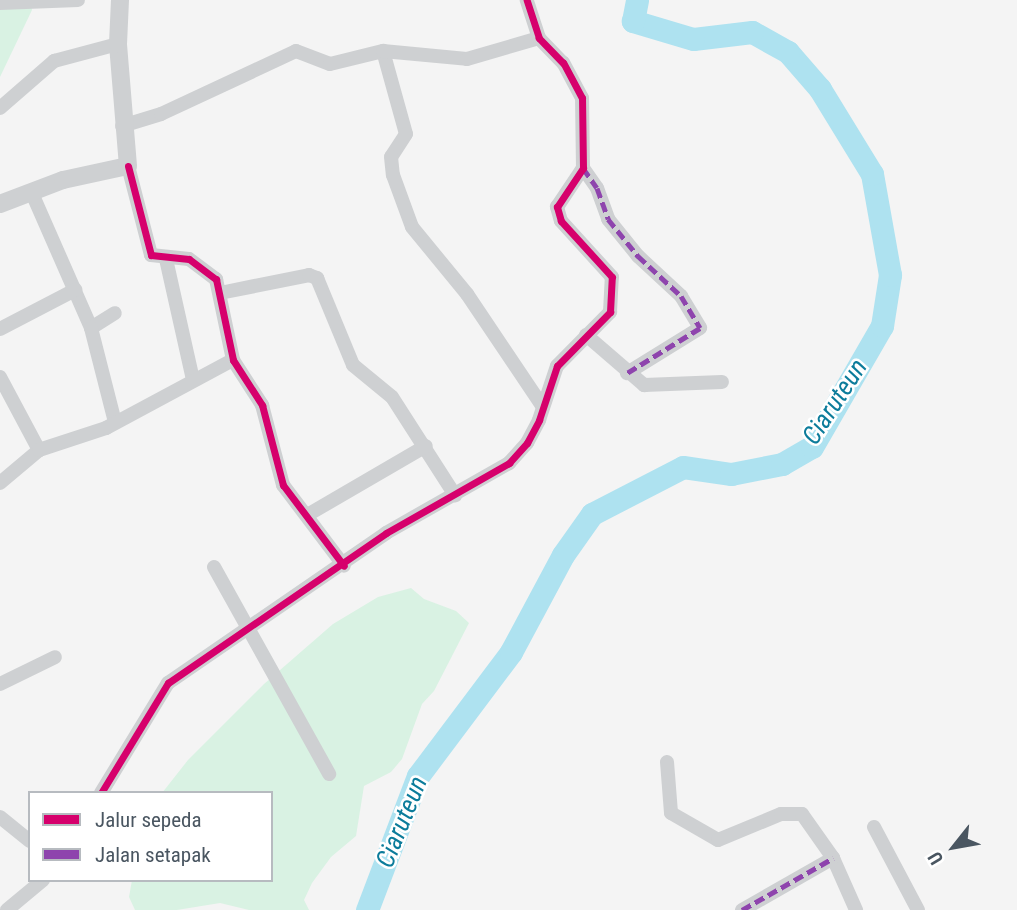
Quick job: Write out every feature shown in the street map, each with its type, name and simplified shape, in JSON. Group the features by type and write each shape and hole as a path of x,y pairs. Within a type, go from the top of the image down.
{"street":[{"path":"0,3 78,0"},
{"path":"120,0 118,44 122,126 128,166 148,250 156,258 190,258 202,264 216,279 233,360 262,405 284,485 309,513 344,566"},
{"path":"527,0 539,38 577,85 584,115 583,168 597,188 608,219 638,256 681,296 700,328 627,373"},
{"path":"122,126 161,114 296,51 330,64 383,51 467,59 539,38"},
{"path":"0,108 54,61 118,44"},
{"path":"383,51 406,134 391,157 403,206 427,249 467,294 543,407"},
{"path":"0,204 31,191 128,166"},
{"path":"102,791 168,683 344,566 386,533 509,463 527,443 557,366 610,312 614,288 607,270 558,215 562,195 583,168"},
{"path":"31,191 91,328 115,422"},
{"path":"166,259 193,380"},
{"path":"220,293 309,275 317,278 353,365 392,397 426,446 455,495"},
{"path":"0,329 75,289"},
{"path":"91,328 115,313"},
{"path":"586,335 643,385 722,382"},
{"path":"0,483 39,450 115,422 233,360"},
{"path":"0,377 39,450"},
{"path":"309,513 426,446"},
{"path":"214,567 246,630 329,774"},
{"path":"0,684 55,657"},
{"path":"667,762 671,813 680,821 718,840 796,811 832,858 856,910"},
{"path":"0,817 28,839"},
{"path":"874,827 918,910"},
{"path":"743,910 750,902 832,858"},
{"path":"7,910 41,882"}],"green space":[{"path":"0,0 30,0 32,10 0,77"},
{"path":"411,588 424,599 456,611 469,623 434,691 422,704 402,759 391,772 364,786 356,836 331,857 312,883 304,900 309,910 249,910 220,903 177,910 135,910 129,897 132,882 273,882 273,791 164,791 188,760 264,684 333,624 378,597"}],"waterway":[{"name":"Ciaruteun","path":"367,910 418,776 511,652 563,555 592,514 683,467 731,474 782,464 812,447 882,326 890,275 872,174 820,89 788,52 752,32 693,39 633,21 637,0"}],"marked path":[{"path":"583,168 597,188 608,219 638,256 681,296 700,328 627,373"},
{"path":"742,910 833,858"}],"cycle path":[{"path":"102,791 168,683 386,533 509,463 527,443 539,420 557,366 610,312 612,277 561,221 557,207 583,168 582,98 563,63 539,38 527,0"},
{"path":"128,166 151,255 189,259 216,279 233,360 262,405 283,485 344,566"}]}
